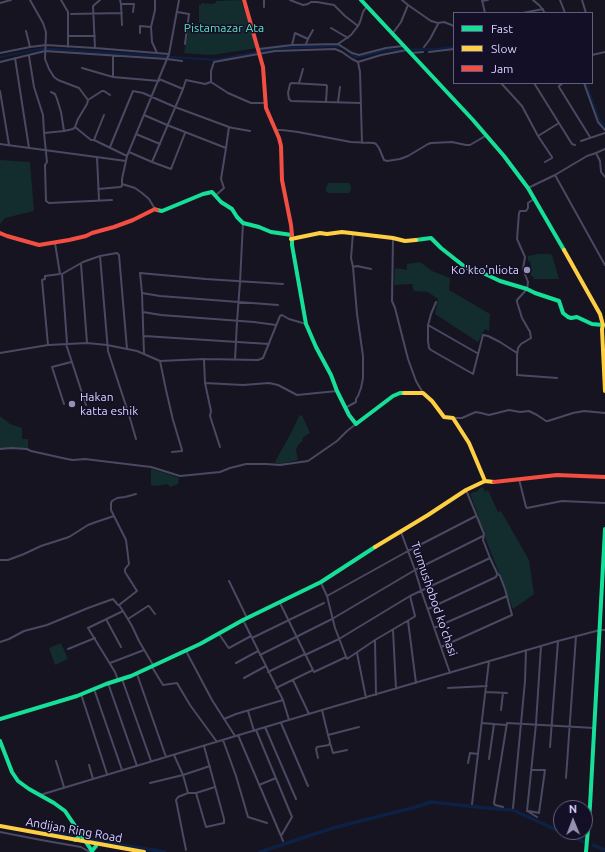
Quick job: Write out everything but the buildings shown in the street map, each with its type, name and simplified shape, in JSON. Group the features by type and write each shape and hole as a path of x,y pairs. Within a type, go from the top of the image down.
{"main road":[{"path":"244,0 259,52 262,67 265,103 281,146 282,180 290,220 291,237 306,324 349,415 356,424 393,396 400,393 423,393 432,401 444,418 453,418 469,442 485,481"},
{"path":"361,0 487,135 535,198 600,314 604,325 605,391"},
{"path":"0,233 39,245 55,241 69,240 114,227 156,209 162,211 212,192 221,202 232,209 243,223 291,237 339,232 393,238 405,241 431,238 465,267 500,281 560,301 563,313 568,317 577,317 592,324 604,325"},
{"path":"0,719 81,694 108,683 137,674 167,659 186,652 245,619 321,582 466,490 485,481 495,482 557,475 605,478"},
{"path":"586,852 605,529"},
{"path":"0,741 12,772 18,781 65,811 93,852 96,846"},
{"name":"Andijan Ring Road","path":"0,829 24,831 59,840 75,840 96,846 130,852"},
{"name":"Andijan Ring Road","path":"0,829 29,836 144,852"},
{"path":"75,840 78,838 80,833"}],"street":[{"path":"0,3 10,0"},
{"path":"30,0 45,28 45,59 49,69 58,80 79,88 88,100"},
{"path":"61,0 68,12 68,46"},
{"path":"95,48 93,6 100,0"},
{"path":"120,0 122,25"},
{"path":"134,0 134,12"},
{"path":"155,0 155,10 151,27 152,42 157,53"},
{"path":"98,189 122,186 122,180 129,152 169,54 179,0"},
{"path":"264,0 264,7"},
{"path":"290,0 303,5 311,2 317,2 334,5 358,26"},
{"path":"402,0 431,21 438,23 444,22 453,26"},
{"path":"485,12 482,0 488,0"},
{"path":"533,0 544,12"},
{"path":"560,0 565,12"},
{"path":"582,0 586,12"},
{"path":"121,4 134,4"},
{"path":"393,34 401,22 408,5"},
{"path":"211,82 211,71 214,62 292,45 338,44 348,38 358,26 367,6"},
{"path":"528,12 543,9"},
{"path":"177,12 189,14 185,44"},
{"path":"71,14 122,13"},
{"path":"424,46 430,39 438,23"},
{"path":"140,33 140,26 151,27"},
{"path":"331,28 348,38"},
{"path":"306,44 313,30"},
{"path":"26,31 30,47"},
{"path":"292,45 295,33 308,39"},
{"path":"68,36 94,36"},
{"path":"338,44 352,53 359,55 386,48 405,46"},
{"path":"0,53 30,47 68,46 169,54"},
{"path":"259,52 335,49 358,62 381,55 405,51 423,52"},
{"path":"429,52 453,49"},
{"path":"0,62 29,56 45,50 182,61"},
{"path":"593,54 605,52"},
{"path":"29,56 34,88 43,115 47,162 45,165 46,199 48,203 112,200"},
{"path":"113,77 114,56"},
{"path":"15,58 29,148"},
{"path":"358,62 360,72 362,143"},
{"path":"82,68 113,77 159,80 183,89"},
{"path":"299,83 303,69"},
{"path":"152,162 186,80 205,84 211,82"},
{"path":"211,82 228,93 251,103 265,103"},
{"path":"326,102 327,85 299,83 290,84 288,93 290,100 326,102 361,103"},
{"path":"502,84 522,106 538,136 552,157 545,162"},
{"path":"535,84 574,145"},
{"path":"562,84 559,87 590,137"},
{"path":"581,141 605,132 598,122 584,84"},
{"path":"338,102 340,87"},
{"path":"0,91 9,145"},
{"path":"44,133 73,129 88,104 88,100 102,91 110,95"},
{"path":"110,147 132,91 143,93 175,107 229,127 250,131"},
{"path":"52,92 55,94 61,112 64,131"},
{"path":"94,140 104,115"},
{"path":"144,115 226,148"},
{"path":"538,136 559,123"},
{"path":"75,127 91,140 128,156"},
{"path":"215,196 224,188 221,179 229,127"},
{"path":"275,130 376,144 384,160 392,161 408,156 428,144 452,142 470,145 487,135"},
{"path":"129,152 171,169 186,132"},
{"path":"136,134 160,144"},
{"path":"0,144 126,161"},
{"path":"528,188 555,175 587,156 605,149"},
{"path":"596,153 605,177"},
{"path":"97,157 98,200"},
{"path":"555,175 605,265"},
{"path":"122,184 134,188 142,193 156,209"},
{"path":"535,198 528,203 528,208 526,211 520,211 519,213 517,239 525,257 523,269 528,282 527,289 517,301 522,318 530,332 531,339 521,344 518,348 517,375 557,378"},
{"path":"235,360 236,322 243,223"},
{"path":"346,408 356,402 363,378 363,356 351,258 353,233"},
{"path":"393,238 392,301 408,359 416,381 423,393"},
{"path":"55,241 66,315 66,344 86,405"},
{"path":"48,345 42,280 45,279 45,276 61,274 90,259 117,253 119,255 127,349"},
{"path":"100,256 108,351 136,439"},
{"path":"81,264 87,343"},
{"path":"353,267 357,266 371,269"},
{"path":"144,354 140,273 240,282 282,284"},
{"path":"142,293 160,296 278,305"},
{"path":"436,302 428,325 427,336 429,348 473,374 482,336 484,335 500,342 517,353"},
{"path":"143,312 276,325"},
{"path":"0,353 48,345 87,343 108,345 137,351 160,361 261,359 263,358 269,344 278,317 281,315 306,324"},
{"path":"428,325 478,353"},
{"path":"144,336 269,344"},
{"path":"204,359 205,383 211,411 210,416 220,447"},
{"path":"160,361 173,420 182,450 172,452"},
{"path":"64,404 52,367 72,362"},
{"path":"205,383 269,383 278,385 297,395 337,391"},
{"path":"453,418 462,418 476,412 489,415 509,410 520,412 529,411 546,421 573,412 584,411 605,413"},
{"path":"0,450 11,448 27,449 73,460 85,459 151,467 180,476 220,472 246,464 280,465 308,461 337,442 356,424"},
{"path":"519,479 527,508 562,501 605,503"},
{"path":"441,647 512,615 505,589 490,558 483,540 484,534 466,490"},
{"path":"118,605 137,591 125,572 125,569 129,564 126,540 114,516 111,504 112,501 117,498 136,494"},
{"path":"0,560 8,560 69,537 96,522 114,516"},
{"path":"326,596 476,516"},
{"name":"Turmushobod ko'chasi","path":"400,531 450,673"},
{"path":"260,655 332,619 415,570 483,536"},
{"path":"268,672 339,639 421,590 490,558"},
{"path":"428,609 496,577 497,573"},
{"path":"228,581 245,619 251,637 283,700 290,720"},
{"path":"321,582 332,619 346,657"},
{"path":"276,688 313,670 314,672 346,657 347,659 375,640 408,621 415,616 410,596"},
{"path":"434,628 507,596"},
{"path":"0,642 24,631 48,624 113,599 128,619 152,667 163,685 177,683 190,705 217,742"},
{"path":"279,602 313,670"},
{"path":"219,634 229,648 324,603"},
{"path":"128,619 148,606 155,614"},
{"path":"123,611 88,628 120,679 151,761"},
{"path":"106,619 121,647"},
{"path":"408,621 416,683"},
{"path":"393,630 396,689"},
{"path":"40,795 526,650 576,636 605,630"},
{"path":"566,778 576,636"},
{"path":"68,649 95,638"},
{"path":"375,640 376,695"},
{"path":"550,747 558,641"},
{"path":"527,811 536,724 541,646"},
{"path":"110,663 144,650"},
{"path":"513,808 525,681 526,650"},
{"path":"236,663 258,651"},
{"path":"186,652 212,700 237,736 283,842"},
{"path":"357,653 366,698"},
{"path":"472,804 489,661"},
{"path":"244,678 266,666"},
{"path":"137,674 166,757"},
{"path":"293,680 309,714"},
{"path":"108,683 137,766"},
{"path":"448,688 487,686"},
{"path":"94,689 122,770"},
{"path":"486,692 507,693"},
{"path":"501,710 502,693"},
{"path":"81,694 107,774"},
{"path":"224,719 283,700"},
{"path":"322,710 333,753 347,750"},
{"path":"248,711 255,731 292,817 281,836"},
{"path":"482,723 506,725 508,722 594,728"},
{"path":"281,723 308,786"},
{"path":"490,759 494,724"},
{"path":"503,807 495,805 494,802 506,725"},
{"path":"266,727 296,799"},
{"path":"328,735 359,727"},
{"path":"224,740 248,817 267,823"},
{"path":"318,758 316,748 329,744 330,742"},
{"path":"196,793 206,828 224,823 204,746"},
{"path":"468,763 470,753 478,754"},
{"path":"174,754 183,775 188,793"},
{"path":"56,761 64,787"},
{"path":"89,765 93,779"},
{"path":"150,783 183,775 210,766"},
{"path":"527,811 539,813 545,770 532,770"},
{"path":"259,785 276,778"},
{"path":"186,850 176,800 178,797 188,793 196,793 215,787"},
{"path":"527,811 537,817"},
{"path":"59,840 93,852"}],"green space":[{"name":"Pistamazar Ata","path":"241,0 257,48 212,55 184,53 190,24 199,24 199,5 201,5 201,3 213,4 216,3 216,1"},
{"path":"0,160 30,162 34,211 5,218 0,224"},
{"path":"329,183 349,183 351,190 349,193 328,193 326,191 326,187"},
{"path":"538,254 552,255 559,279 533,279 534,277 531,276 531,265 530,261 528,261 528,256"},
{"path":"420,262 432,271 450,278 449,290 490,314 489,331 485,329 478,342 435,314 438,299 428,292 414,291 412,284 394,285 395,268 407,270 407,264"},
{"path":"302,415 310,433 302,438 303,440 298,445 296,450 298,460 281,464 275,463 299,416"},
{"path":"0,416 10,424 22,428 22,439 28,439 28,448 0,448"},
{"path":"151,469 179,478 178,484 171,487 168,484 151,485"},
{"path":"483,487 485,492 488,490 498,512 501,511 529,560 534,594 513,609 470,494"},
{"path":"61,643 68,659 55,665 49,648"}],"waterway":[{"path":"0,57 41,49 53,49 217,60 278,48 341,47"},
{"path":"348,52 355,57 358,57 389,50 453,47"},
{"path":"586,84 599,119 605,126"},
{"path":"260,852 333,828 431,802 513,810 553,828"},
{"path":"46,831 77,837"},
{"path":"88,839 165,852"},
{"path":"579,840 586,843"},
{"path":"593,845 605,850"}],"traffic: fast":[{"path":"361,0 473,120 504,156 528,188 564,250"},
{"path":"157,210 162,211 203,194 212,192 221,202 232,209 243,223 271,232 292,235 292,245 306,324 349,415 356,424 393,396 404,393"},
{"path":"416,240 431,238 465,267 500,281 559,301 563,313 568,317 577,317 592,324 603,325"},
{"path":"586,852 590,806 605,529"},
{"path":"0,719 77,696 131,676 200,644 243,620 321,582 375,547"},
{"path":"0,741 12,772 18,781 65,811 92,851"},
{"path":"75,840 78,838 80,833"},
{"path":"92,851 96,846"}],"traffic: slow":[{"path":"291,239 320,233 327,234 342,232 393,238 405,241 416,240"},
{"path":"564,250 600,314 603,325 605,391"},
{"path":"404,393 423,393 432,401 444,417 453,418 469,443 485,481"},
{"path":"375,547 466,490 485,481 494,482"},
{"path":"0,826 144,852"}],"traffic: jam":[{"path":"244,0 263,67 266,108 281,146 282,180 292,235"},
{"path":"0,233 39,245 86,236 133,220 155,209 157,210"},
{"path":"494,482 557,475 605,477"}],"place":[{"name":"Ko'kto'nliota","path":"527,270"},
{"name":"Hakan katta eshik","path":"72,404"}]}
